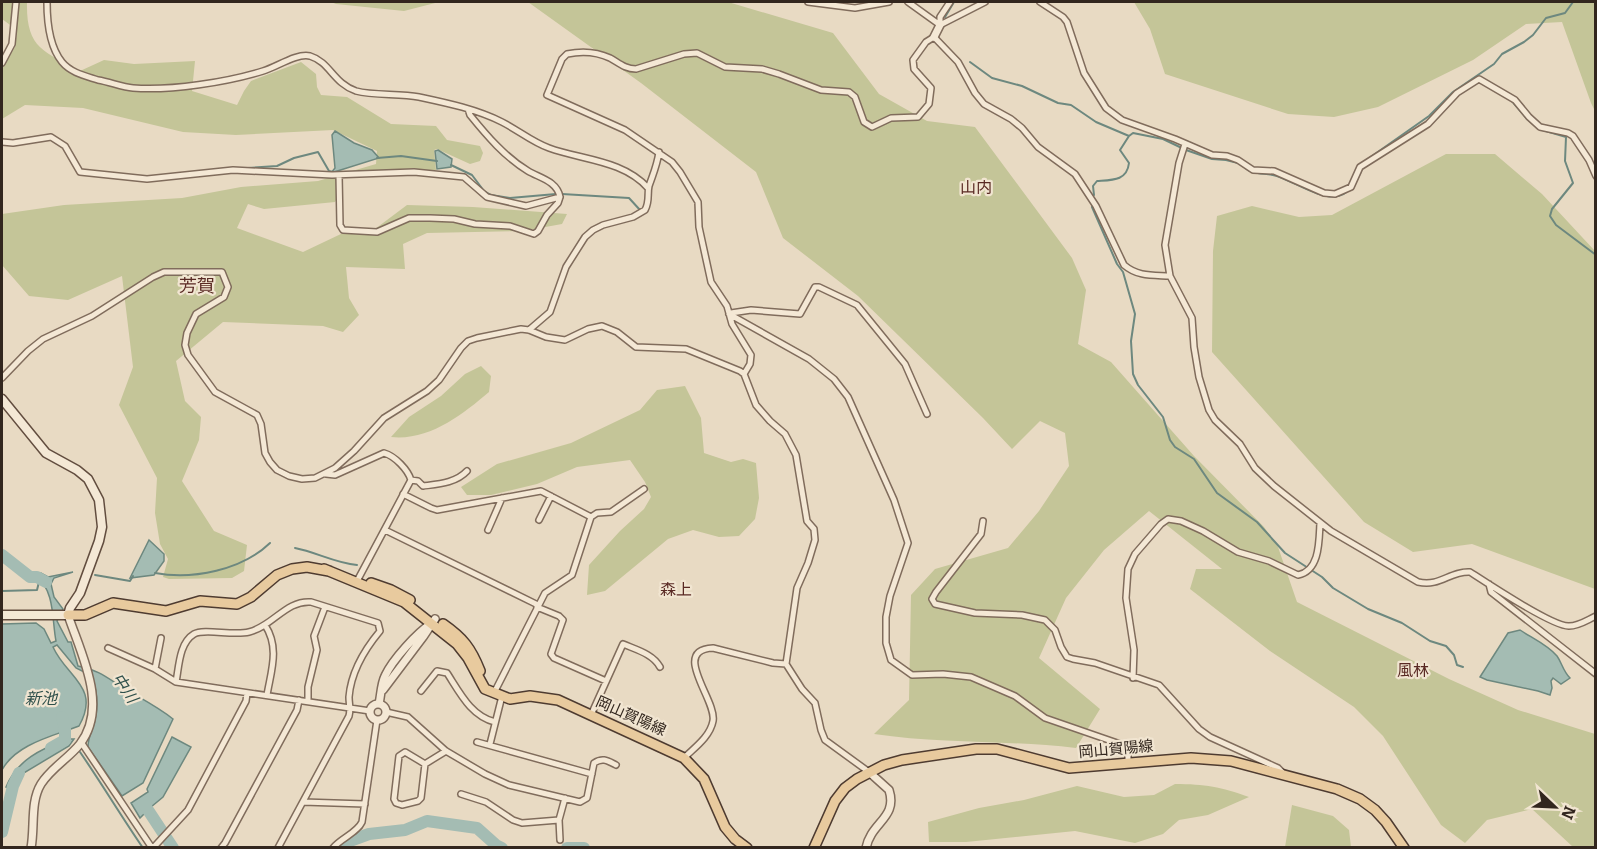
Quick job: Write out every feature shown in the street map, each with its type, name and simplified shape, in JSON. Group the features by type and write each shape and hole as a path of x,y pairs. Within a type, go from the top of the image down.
{"main road":[{"path":"2,399 46,453 77,470 88,479 99,500 102,527 99,541 80,593 66,615"},
{"path":"2,615 85,615 113,603 166,611 200,601 237,604 251,597 277,575 292,569 307,567 357,581 404,602 434,621 468,658 485,689 496,694"},
{"name":"岡山賀陽線","path":"496,694 510,699 530,696 549,698 684,758 704,779 725,827 747,848"},
{"name":"岡山賀陽線","path":"814,848 835,801 845,788 869,772 902,759 976,749 997,749 1069,768 1191,758 1231,761 1337,789 1360,799 1386,822 1404,848"}],"street":[{"path":"2,63 12,44 16,2"},
{"path":"47,2 49,25 63,64 89,77 130,88 163,89 239,77 264,71 301,56 309,56 323,62 339,82 357,91 409,95 468,109 502,122 550,149 609,164 641,180 648,188"},
{"path":"808,2 855,8 888,2"},
{"path":"908,2 940,25"},
{"path":"744,374 750,364 751,356 732,324 727,306 711,282 699,227 696,195 672,162 625,130 548,95 562,59 567,54 589,52 610,58 628,69 636,69 684,54 697,53 725,67 762,69 821,90 849,92 855,97 864,122 872,127 891,118 914,118 922,115 929,104 931,88 914,69 913,60 926,42 934,37 940,25 940,17 950,2"},
{"path":"940,25 985,2"},
{"path":"1040,2 1063,17 1080,65 1106,108 1128,124 1175,139 1184,148 1227,156 1254,170 1274,171 1330,194 1351,187 1364,165 1428,124 1456,93 1479,79 1515,100 1528,117 1540,127 1573,136 1589,160 1596,176"},
{"path":"934,37 958,62 975,93 984,104 1011,119 1038,147 1075,174 1096,206 1124,265 1132,272 1141,275 1170,276"},
{"path":"339,175 340,225 343,230 377,232 409,218 430,218 510,226 534,234 558,203 560,197 556,188 548,181 528,171 500,149 476,122 468,109"},
{"path":"2,142 13,143 48,136 65,146 80,172 122,178 192,176 233,170 339,175 414,172 464,177 487,197 526,206 560,197"},
{"path":"1184,148 1166,245 1170,276 1192,318 1199,377 1209,410 1215,420 1240,444 1255,468 1320,524 1418,582 1433,584 1462,572 1470,572 1536,613 1566,627 1576,626 1596,616"},
{"path":"529,330 550,312 566,267 585,237 603,225 640,215 648,204 648,188 655,174 659,153"},
{"path":"2,378 43,339 92,316 153,277 164,272 222,272 228,287 224,297 196,314 187,333 185,345 191,362 215,392 257,415 261,424 265,453 277,470 302,479 326,474 345,460 384,418 427,391 440,380 461,348 468,341 477,338 515,330 529,330 546,337 565,340 588,329 602,326 617,332 636,347 687,349 733,367 744,374 756,405 785,434 796,455 807,521 814,529 815,540 812,551 797,588 786,664 802,689 815,703 825,740 869,772 889,790 892,804 890,812 871,834 866,848"},
{"path":"729,314 751,310 800,314 815,287 850,300 857,305 905,364 927,414"},
{"path":"729,314 809,358 834,379 848,397 906,530 908,543 890,596 886,617 886,643 891,660 912,675 971,677 1015,696 1045,718 1126,746 1128,764"},
{"path":"326,474 335,475 384,453 389,454 409,474 411,480 357,581"},
{"path":"411,480 418,481 423,486 440,484 463,475 467,471"},
{"path":"490,744 495,722 496,694 545,593 572,575 591,517 597,513 611,512 644,489"},
{"path":"404,494 437,510 541,491 591,517"},
{"path":"539,520 551,496"},
{"path":"488,530 502,498"},
{"path":"1133,678 1134,650 1126,598 1128,568 1135,554 1161,524 1168,519 1181,521 1238,552 1269,561 1298,575 1310,569 1319,549 1320,524"},
{"path":"983,521 981,534 936,592 933,599 935,604 975,613 1022,615 1045,620 1055,630 1067,657 1095,663 1133,678 1159,685 1210,737 1278,768 1286,776"},
{"path":"385,530 559,616 562,620 551,654 554,658 606,681"},
{"path":"1489,584 1491,592 1596,674"},
{"path":"176,682 183,650 187,641 194,634 207,631 236,634 250,631 266,625 300,601 311,602 378,623 381,631 369,645 354,674 349,700 351,708 349,716 279,848"},
{"path":"308,701 308,687 317,650 314,636 325,607"},
{"path":"32,848 36,797 41,784 81,742 91,722 93,711 93,696 88,675 66,615"},
{"path":"379,704 384,676 418,632 434,621"},
{"path":"266,625 271,634 275,653 267,695"},
{"path":"155,669 161,638"},
{"path":"591,715 623,644 649,655 660,667"},
{"path":"108,648 155,669 176,682 370,711"},
{"path":"684,758 706,737 714,719 693,661 696,652 702,648 713,648 773,663 786,664"},
{"path":"421,691 437,671 447,673 467,704 484,719 495,722"},
{"path":"81,742 153,848 188,810 246,701 247,693"},
{"path":"221,848 297,710 299,700"},
{"path":"377,720 371,716 370,711 372,706 379,704"},
{"path":"379,704 386,712"},
{"path":"377,720 383,718 386,712"},
{"path":"386,712 408,717 446,752 485,774 509,785 580,802 587,798 594,763 605,759 616,765"},
{"path":"333,848 346,836 360,828 377,720"},
{"path":"477,741 592,774"},
{"path":"405,752 425,764 421,798 413,803 402,805 396,803 394,799 399,756 405,752"},
{"path":"425,764 446,752"},
{"path":"461,794 486,802 513,820 522,823 559,820"},
{"path":"560,840 559,820 566,798"},
{"path":"303,802 365,804"}],"green space":[{"path":"2,2 27,2 30,29 39,46 47,53 80,71 104,60 134,64 195,61 192,91 237,105 251,81 301,62 316,74 317,87 321,95 347,97 391,124 436,126 447,140 480,146 483,153 480,161 470,164 437,149 434,150 436,170 379,170 338,178 339,196 335,202 264,209 248,204 237,228 303,252 343,233 371,232 407,205 567,214 562,224 523,231 427,233 403,244 405,269 346,267 349,298 359,315 343,332 323,326 223,322 176,361 185,401 201,417 199,440 182,481 214,531 247,545 244,571 232,578 169,579 163,577 168,559 160,544 155,513 157,478 119,405 133,367 122,276 68,300 29,296 2,265 2,214 64,205 182,198 241,187 318,181 376,164 377,151 333,130 236,135 183,132 83,108 25,105 2,119 2,69 15,47 17,30 2,19"},
{"path":"331,2 439,2 404,11"},
{"path":"528,2 728,2 833,33 879,94 927,121 975,127 1072,258 1086,290 1078,344 1111,362 1194,456 1264,527 1278,547 1297,602 1449,679 1518,710 1595,734 1595,847 1573,847 1532,809 1487,820 1465,843 1441,825 1383,736 1354,707 1270,651 1190,589 1196,569 1222,569 1149,511 1104,550 1066,598 1039,658 1100,709 1076,748 874,734 909,700 911,595 935,569 1008,548 1039,511 1069,466 1065,433 1040,421 1012,449 858,296 783,238 756,172 641,83"},
{"path":"1134,2 1595,2 1595,111 1562,22 1526,24 1473,60 1378,107 1334,117 1288,114 1165,74 1150,29"},
{"path":"1446,154 1495,154 1542,194 1595,251 1595,589 1472,544 1413,552 1364,522 1212,352 1213,251 1217,216 1252,206 1299,217 1332,215"},
{"path":"481,366 491,376 489,392 479,401 432,431 419,435 391,437 409,417 441,396 465,374"},
{"path":"685,386 701,418 704,453 731,462 743,459 756,463 759,498 755,519 739,536 719,537 693,530 668,539 605,591 587,595 589,565 644,509 651,497 645,482 630,460 577,467 537,484 491,495 467,495 461,487 497,464 571,443 640,410 657,390"},
{"path":"1175,784 1213,787 1249,797 1208,815 1179,820 1163,834 1135,843 1075,831 966,842 929,842 928,822 979,808 1024,800 1077,786 1124,797 1154,795"},
{"path":"1292,805 1333,816 1349,830 1351,847 1285,847"}],"water":[{"path":"335,131 354,143 372,150 379,158 331,173 335,168 332,135"},
{"path":"438,150 452,159 451,167 437,169 435,151"},
{"path":"149,540 164,554 164,561 154,575 130,578"},
{"name":"新池","path":"73,572 54,578 51,584 54,597 63,609 57,621 68,642 71,642 78,666 103,675 173,719 143,783 122,796 88,747 97,706 92,676 76,668 57,645 53,647 59,658 84,692 85,713 79,726 26,747 8,761 2,770 2,624 36,623 44,629 51,643 56,641 52,607 47,590 37,578 30,579 41,573 48,577"},
{"path":"1520,630 1553,652 1570,678 1561,684 1553,678 1550,695 1480,677 1508,633"},
{"path":"172,737 191,747 163,797 151,807 149,814 145,813 140,818 131,803 148,792 147,789"},
{"path":"67,739 74,739 69,746 22,774 17,790 6,787 23,763 39,751"}],"waterway":[{"path":"945,17 954,2"},
{"path":"1365,161 1429,116 1453,92 1494,64 1502,54 1533,35 1546,18 1565,13 1573,2"},
{"path":"970,62 992,78 1022,86 1058,103 1071,105 1096,122 1129,136 1133,133 1163,139 1212,159 1238,163"},
{"path":"1511,100 1539,129 1566,137 1565,161 1573,183 1552,209 1550,216 1556,225 1596,255"},
{"path":"15,140 51,135"},
{"path":"1094,195 1093,186 1097,181 1118,178 1128,169 1129,163 1120,150 1129,136"},
{"path":"248,168 277,166 294,158 318,152 329,171 333,172"},
{"path":"377,158 401,156 437,161"},
{"path":"451,165 472,175 484,191 491,195 510,198 556,194"},
{"path":"1243,166 1255,173 1277,176 1327,196 1338,196 1347,192 1356,182 1363,166"},
{"path":"115,178 136,180"},
{"path":"562,194 629,198 640,210"},
{"path":"1092,207 1117,264 1123,272 1135,314 1131,341 1133,374 1138,385 1163,417 1170,440 1175,447 1194,459 1217,493 1257,522 1285,553 1322,577 1333,588 1368,609 1402,623 1430,641 1446,646 1454,655 1457,665 1463,667"},
{"path":"155,573 185,575 216,571 246,560 270,543"},
{"path":"295,548 357,565"},
{"name":"中川","path":"2,555 30,577 37,577 46,582"},
{"path":"95,575 130,581 133,576"},
{"path":"2,591 37,590 40,578"},
{"path":"51,748 65,740 62,717"},
{"path":"80,752 143,848"},
{"path":"2,832 13,786 19,773"},
{"name":"中川","path":"146,802 144,804 173,848"},
{"name":"中川","path":"341,848 347,842 369,834 405,830 427,821 477,828 502,848"},
{"name":"中川","path":"567,848 584,848"}],"district":[{"name":"山内","path":"976,187"},
{"name":"芳賀","path":"197,286"},
{"name":"森上","path":"676,589"},
{"name":"風林","path":"1413,670"}]}
